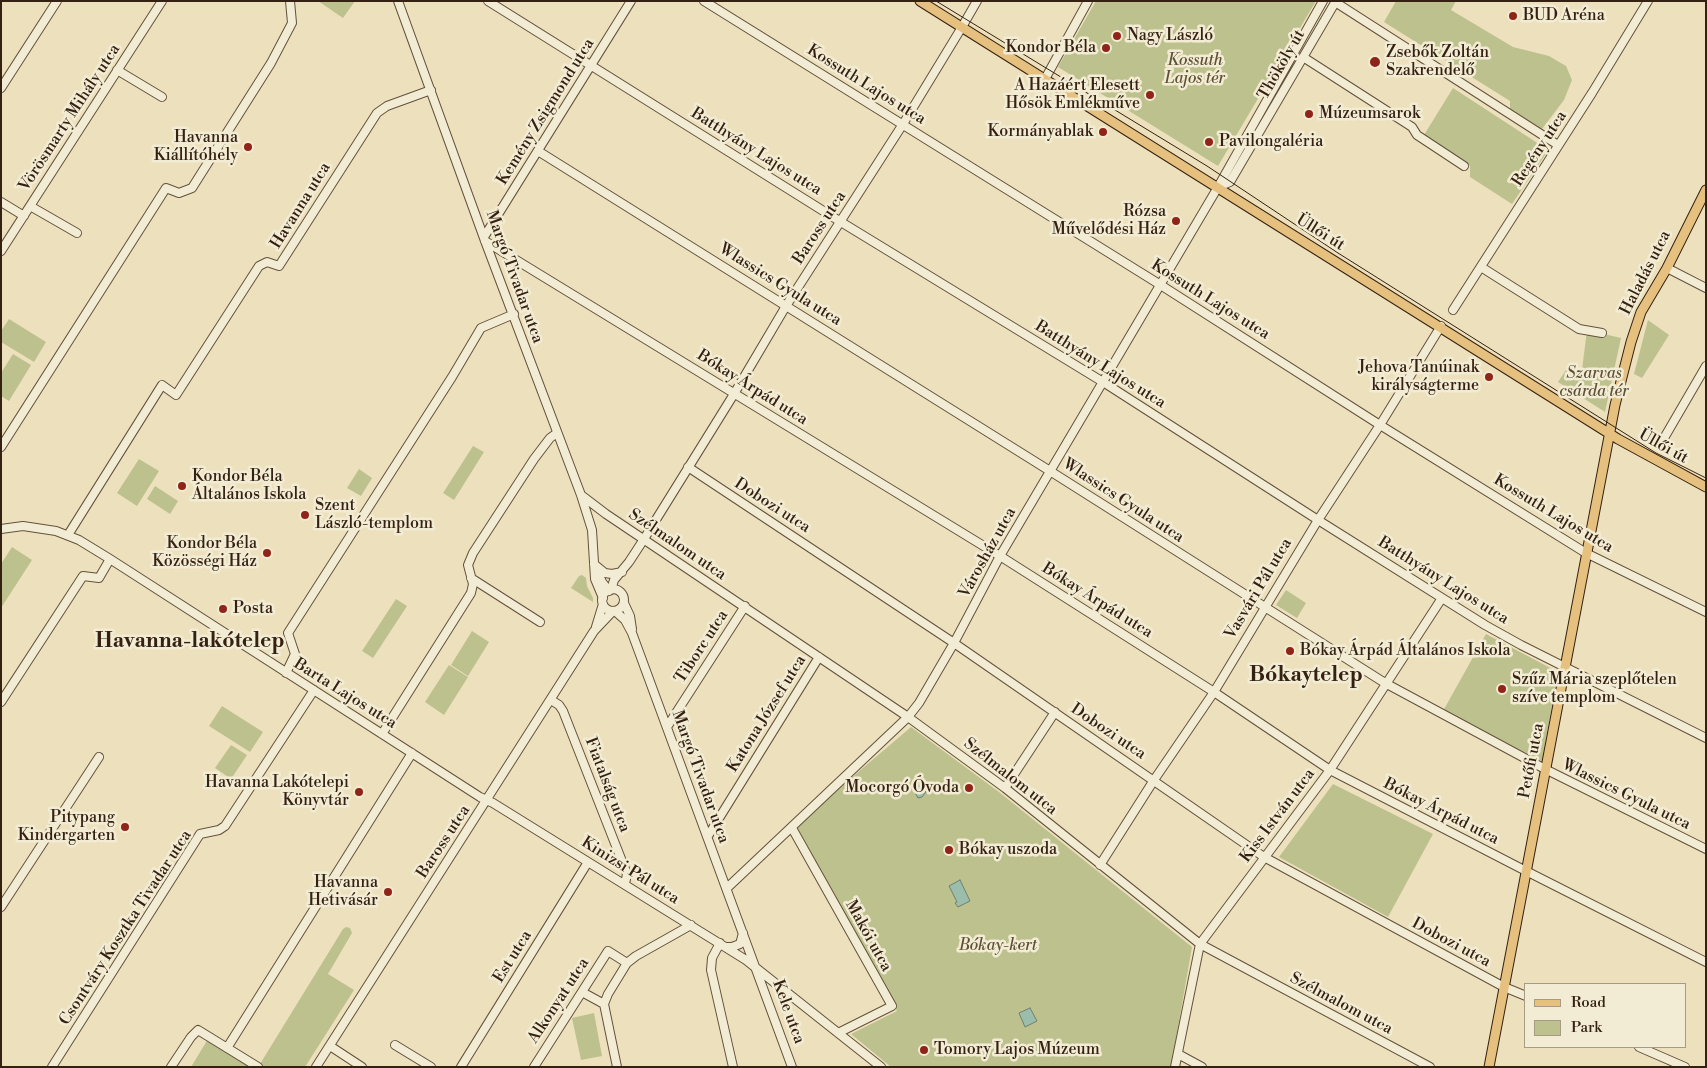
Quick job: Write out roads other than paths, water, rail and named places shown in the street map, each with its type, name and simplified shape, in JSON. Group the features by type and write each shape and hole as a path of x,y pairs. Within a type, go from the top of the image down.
{"main road":[{"name":"Üllői út","path":"920,1 1611,433 1706,487"},
{"name":"Haladás utca","path":"1611,433 1615,405 1638,319 1667,268 1706,190"},
{"name":"Petőfi utca","path":"1489,1067 1586,553 1611,433"}],"street":[{"path":"1,88 57,1"},
{"name":"Vörösmarty Mihály utca","path":"1,251 162,1"},
{"path":"1,447 166,188 179,193 192,188 272,64 292,23 290,1"},
{"name":"Margó Tivadar utca","path":"398,1 557,433 582,495 592,530 595,579 603,601"},
{"name":"Batthyány Lajos utca","path":"488,1 841,222 1103,382 1485,625 1706,738"},
{"name":"Kemény Zsigmond utca","path":"485,239 631,1"},
{"name":"Kossuth Lajos utca","path":"704,1 1160,284 1380,425 1586,553 1706,612"},
{"name":"Baross utca","path":"610,590 614,580 622,572 644,539 734,394 786,306 903,124 977,1"},
{"path":"1045,79 1088,1"},
{"name":"Thököly út","path":"1218,187 1323,1"},
{"name":"Regény utca","path":"1453,310 1648,1"},
{"path":"1335,2 1558,145"},
{"name":"Thököly út","path":"1218,187 1230,182 1335,2"},
{"path":"1303,57 1412,127 1417,135 1464,166"},
{"path":"117,70 162,97"},
{"name":"Havanna utca","path":"68,535 162,385 176,395 259,266 267,262 279,266 377,113 394,103 431,90"},
{"path":"1246,138 1253,142"},
{"name":"Wlassics Gyula utca","path":"538,151 1385,683 1545,769 1706,849"},
{"name":"Városház utca","path":"727,888 908,717 919,703 954,643 1000,556 1218,187"},
{"path":"1,202 24,216"},
{"path":"30,206 77,233"},
{"name":"Bókay Árpád utca","path":"485,239 1000,556 1214,692 1330,770 1526,872 1706,962"},
{"path":"1481,267 1579,329 1602,333"},
{"path":"1667,268 1706,288"},
{"path":"286,673 295,654 288,633 452,377 481,328 514,314"},
{"name":"Vasvári Pál utca","path":"1100,865 1154,780 1214,692 1264,607 1441,326"},
{"path":"1660,445 1706,366"},
{"path":"382,734 471,593 472,584 468,565 473,553 534,459 550,438 557,433"},
{"name":"Dobozi utca","path":"688,467 954,643 1264,857 1504,987 1524,995"},
{"name":"Szélmalom utca","path":"582,495 606,514 908,717 1005,788 1200,944 1430,1067"},
{"name":"Barta Lajos utca","path":"1,529 29,526 45,528 68,535 110,559 487,800"},
{"path":"1,702 82,576 98,578 110,559"},
{"path":"594,564 605,573 622,572"},
{"name":"Margó Tivadar utca","path":"594,564 602,582 610,590"},
{"name":"Baross utca","path":"620,592 622,572"},
{"path":"471,578 540,622"},
{"path":"610,590 620,592 624,597 622,607 614,611 607,609 603,601 610,590"},
{"name":"Kiss István utca","path":"1175,1067 1200,944 1330,770 1442,598"},
{"name":"Baross utca","path":"594,631 603,601"},
{"name":"Margó Tivadar utca","path":"624,603 630,616 632,633"},
{"name":"Tiborc utca","path":"667,727 745,606"},
{"name":"Margó Tivadar utca","path":"614,611 625,620 632,633 757,967 881,1067"},
{"name":"Baross utca","path":"316,1067 594,631 614,611"},
{"name":"Katona József utca","path":"708,836 819,657"},
{"name":"Csontváry Kosztka Tivadar utca","path":"52,1067 200,834 219,830 225,826 314,690"},
{"name":"Fiatalság utca","path":"551,700 559,705 563,711 627,874 625,884"},
{"path":"1005,788 1055,712"},
{"path":"227,1048 412,753"},
{"path":"1,907 99,757"},
{"name":"Kinizsi Pál utca","path":"487,800 757,967"},
{"name":"Makói utca","path":"792,828 892,1006 838,1033"},
{"name":"Est utca","path":"461,1067 588,862"},
{"path":"617,1067 604,1004 608,994 627,963 691,925"},
{"path":"733,1067 711,970 712,958 722,945 732,948 740,944 743,931"},
{"name":"Alkonyat utca","path":"534,1066 608,951 627,963"},
{"name":"Kele utca","path":"757,967 792,1067"},
{"path":"582,992 604,1004"},
{"path":"171,1067 191,1036 198,1030 258,1067"},
{"path":"395,1045 431,1067"},
{"path":"330,1046 362,1067"},
{"path":"1642,1048 1685,1067"},
{"path":"1178,1054 1202,1067"}],"tram line":[{"path":"936,1 1207,166 1338,253 1656,453 1706,478"}],"place":[{"name":"BUD Aréna","path":"1513,16"},
{"name":"Nagy László","path":"1117,36"},
{"name":"Kondor Béla","path":"1106,48"},
{"name":"Zsebők Zoltán Szakrendelő","path":"1375,62"},
{"name":"A Hazáért Elesett Hősök Emlékműve","path":"1150,95"},
{"name":"Múzeumsarok","path":"1309,114"},
{"name":"Kormányablak","path":"1103,132"},
{"name":"Pavilongaléria","path":"1209,142"},
{"name":"Havanna Kiállítóhely","path":"248,147"},
{"name":"Rózsa Művelődési Ház","path":"1176,221"},
{"name":"Jehova Tanúinak királyságterme","path":"1489,377"},
{"name":"Kondor Béla Általános Iskola","path":"182,486"},
{"name":"Szent László-templom","path":"305,515"},
{"name":"Kondor Béla Közösségi Ház","path":"267,553"},
{"name":"Posta","path":"223,609"},
{"name":"Bókay Árpád Általános Iskola","path":"1290,651"},
{"name":"Szűz Mária szeplőtelen szíve templom","path":"1502,689"},
{"name":"Mocorgó Óvoda","path":"969,788"},
{"name":"Havanna Lakótelepi Könyvtár","path":"359,792"},
{"name":"Pitypang Kindergarten","path":"125,827"},
{"name":"Bókay uszoda","path":"949,850"},
{"name":"Havanna Hetivásár","path":"388,892"},
{"name":"Tomory Lajos Múzeum","path":"924,1050"}],"district":[{"name":"Havanna-lakótelep","path":"190,642"},
{"name":"Bókaytelep","path":"1306,676"}],"park label":[{"name":"Kossuth Lajos tér","path":"1195,70"},
{"name":"Szarvas csárda tér","path":"1594,383"},
{"name":"Bókay-kert","path":"998,946"}]}
